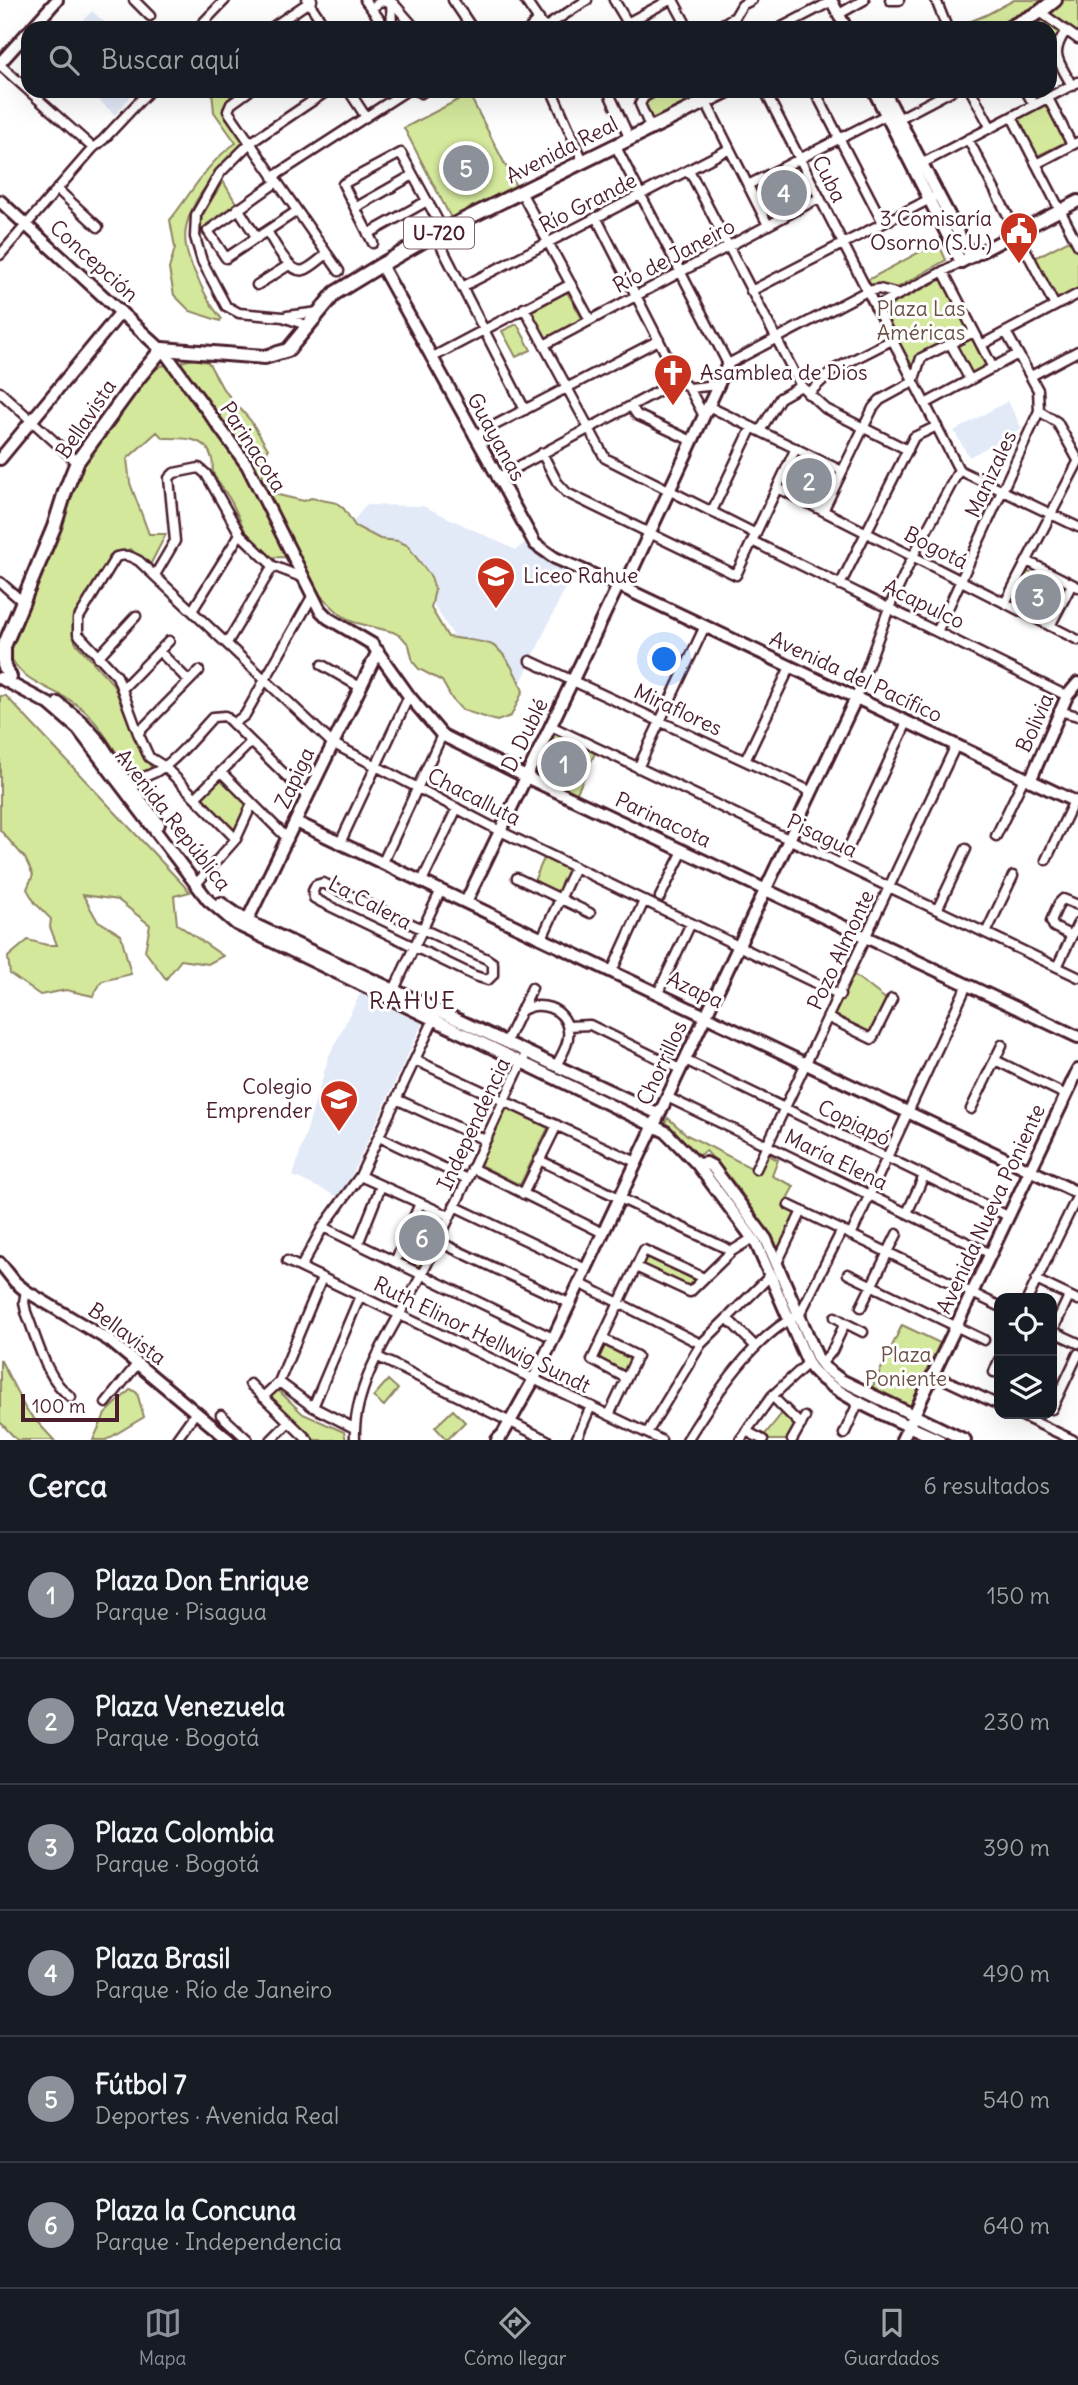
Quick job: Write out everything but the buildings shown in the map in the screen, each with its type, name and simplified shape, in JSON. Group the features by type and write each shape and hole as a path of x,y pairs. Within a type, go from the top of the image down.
{"main road":[{"path":"1023,21 1055,0"},
{"name":"Avenida Real","path":"162,349 265,357 288,350 335,293 381,265 439,232 710,98"},
{"name":"Bellavista","path":"1,651 54,527 77,462 162,349"},
{"path":"1,651 5,679"}],"street":[{"path":"38,21 58,0"},
{"path":"134,0 150,16"},
{"path":"205,21 226,0"},
{"path":"365,0 380,20"},
{"path":"526,0 539,19"},
{"path":"555,21 587,0"},
{"path":"614,0 626,21"},
{"path":"637,21 671,0 684,21"},
{"path":"728,21 738,15 741,7 752,0"},
{"path":"792,21 832,0 842,21"},
{"path":"839,14 864,0"},
{"path":"890,0 899,0"},
{"path":"936,0 944,21"},
{"path":"281,21 309,1 322,21"},
{"path":"372,8 386,1 398,6 410,21"},
{"path":"386,1 390,21"},
{"path":"457,1 468,21"},
{"path":"1040,12 1051,21"},
{"path":"1057,26 1078,39"},
{"path":"1057,44 1065,32"},
{"path":"21,40 0,64 21,83"},
{"path":"1057,55 1075,84 1057,93"},
{"path":"38,98 93,148"},
{"path":"0,255 93,148 142,98"},
{"path":"239,98 228,109 339,271"},
{"path":"314,98 250,143 220,173 196,215 195,237 215,290 226,306 239,313 283,317 319,312"},
{"path":"354,98 366,117"},
{"path":"297,211 226,258 208,231 275,179 395,98"},
{"path":"555,98 583,161"},
{"path":"611,98 629,137"},
{"path":"643,98 640,104 650,127"},
{"name":"Cuba","path":"769,98 959,470"},
{"path":"818,98 883,223"},
{"path":"880,98 893,115 921,164 933,197"},
{"path":"887,98 933,197 966,259"},
{"path":"748,185 839,139 934,98"},
{"path":"975,98 991,128"},
{"path":"1030,98 1034,105"},
{"path":"921,164 1048,98 1075,143 1036,164"},
{"path":"705,100 768,225"},
{"path":"1012,117 1078,244"},
{"path":"968,139 1055,306"},
{"path":"615,145 728,364 867,291 879,289 900,294"},
{"name":"Río Grande","path":"462,287 729,149"},
{"path":"373,243 343,184 401,153 427,201 462,287 525,410"},
{"path":"690,170 801,386 825,409 908,450"},
{"path":"355,208 413,175"},
{"path":"57,189 98,227"},
{"path":"521,192 590,320"},
{"path":"751,291 933,197"},
{"name":"Río de Janeiro","path":"544,345 819,198"},
{"name":"Concepción","path":"0,201 162,349"},
{"path":"368,234 427,201"},
{"path":"875,307 1078,201"},
{"path":"238,208 257,238"},
{"path":"596,218 679,380 689,388 706,411 757,429 842,471"},
{"path":"267,232 289,265 297,271 304,270 327,254"},
{"path":"257,285 289,265"},
{"name":"Guayanas","path":"381,265 535,544 555,558 621,587"},
{"path":"943,271 993,368"},
{"path":"431,358 570,284"},
{"path":"981,345 1078,294"},
{"name":"Acapulco","path":"524,308 605,458 712,511 840,585 1078,702"},
{"path":"1,457 121,312"},
{"path":"283,317 309,326"},
{"path":"823,511 863,427 880,400 913,382 921,358 974,331"},
{"name":"Manizales","path":"937,632 1039,411 1039,394 1006,332"},
{"path":"474,436 659,340"},
{"path":"808,394 833,370 892,340"},
{"path":"950,343 970,380"},
{"name":"Parinacota","path":"162,349 247,465 317,606 328,618 372,644 409,696 442,735 1078,1037"},
{"path":"1031,376 1078,351"},
{"path":"925,404 1018,354"},
{"name":"D. Dublé","path":"466,902 669,490 728,364"},
{"path":"497,478 679,380"},
{"path":"689,388 718,385"},
{"path":"712,511 757,429 780,398 801,386"},
{"path":"0,392 77,462"},
{"path":"631,406 637,415 692,441"},
{"path":"1005,603 1078,461 1057,422 1039,411"},
{"path":"840,585 914,437 937,426"},
{"path":"542,453 560,486 567,493 736,575 796,449"},
{"path":"155,575 175,541 169,478 174,473 199,468 204,470 240,534 273,566 305,578"},
{"path":"856,698 889,608 913,556 959,470 1078,527"},
{"name":"Bogotá","path":"778,488 1078,640"},
{"path":"192,611 240,534"},
{"name":"Chacalluta","path":"99,657 79,637 78,619 116,557 131,556 155,575 332,744 500,831 840,995"},
{"path":"1027,561 1075,585 1050,626"},
{"path":"227,643 273,566"},
{"path":"0,582 23,602"},
{"name":"Avenida del Pacífico","path":"621,587 1076,802"},
{"path":"233,724 245,715 313,595"},
{"path":"136,616 99,657 117,676 149,757 165,767 236,839"},
{"path":"638,768 705,626"},
{"path":"122,689 169,641"},
{"path":"159,651 190,681"},
{"name":"Zapiga","path":"247,921 378,651"},
{"name":"Miraflores","path":"530,661 812,792"},
{"path":"322,665 360,687"},
{"path":"746,761 790,667"},
{"path":"138,733 200,671"},
{"name":"Avenida República","path":"5,679 38,697 68,720 94,748 113,777 199,880 221,902 247,921 395,989 436,1015 524,1057 654,1125 713,1167 771,1276 815,1374 827,1384 859,1401 965,1440"},
{"name":"Avenida República","path":"5,679 56,701 83,723 108,752 125,780 199,880 215,907 236,924 389,1000 506,1042 524,1057 556,1066 659,1114"},
{"name":"Bolivia","path":"1027,779 1059,711 1078,683"},
{"path":"340,842 409,696"},
{"name":"Chorrillos","path":"497,1440 534,1379 856,698"},
{"path":"1059,711 1078,716"},
{"path":"113,777 141,780 155,775 213,717 225,716 308,797"},
{"path":"841,864 907,722"},
{"name":"Pisagua","path":"551,726 1078,977"},
{"path":"383,862 442,735"},
{"path":"196,797 251,742"},
{"name":"Pozo Almonte","path":"756,1169 956,746"},
{"path":"221,772 288,839"},
{"path":"996,836 1027,779"},
{"path":"1046,860 1076,802"},
{"path":"199,880 236,839 252,804"},
{"path":"422,881 457,808"},
{"name":"Azapa","path":"296,822 1078,1194"},
{"path":"937,910 966,849"},
{"path":"660,897 683,851"},
{"path":"542,938 575,867"},
{"path":"986,933 1013,876"},
{"path":"517,878 590,914"},
{"name":"La Calera","path":"316,885 330,885 487,959 493,963 493,975 488,980 482,979 414,947 314,898 316,885"},
{"path":"389,1000 441,890"},
{"path":"1072,936 1054,927 1051,921 1061,901 1066,900 1078,905"},
{"path":"612,971 644,901"},
{"path":"658,993 691,923"},
{"path":"1057,967 1078,923"},
{"path":"851,1235 967,985"},
{"path":"506,1042 532,988"},
{"path":"829,1018 872,1039 892,999"},
{"path":"521,1011 530,1005 542,1004 559,1013 568,1026 566,1046 556,1066"},
{"path":"301,1267 323,1227 360,1176 436,1015"},
{"name":"Copiapó","path":"568,1026 590,1025 785,1108 1008,1216"},
{"path":"971,1110 1002,1045"},
{"name":"Independencia","path":"355,1440 358,1407 378,1357 398,1314 422,1275 524,1057"},
{"path":"415,1060 636,1162"},
{"path":"995,1060 1066,1095"},
{"name":"Avenida Nueva Poniente","path":"902,1440 1078,1070"},
{"name":"María Elena","path":"667,1097 990,1254"},
{"path":"396,1099 485,1140"},
{"path":"523,1194 557,1125"},
{"path":"379,1137 467,1179"},
{"path":"539,1160 732,1251"},
{"name":"Avenida República","path":"701,1160 730,1198 762,1232 821,1364 841,1380 911,1420 939,1440"},
{"path":"472,1168 603,1233"},
{"path":"360,1176 449,1216"},
{"path":"907,1213 924,1176"},
{"path":"358,1244 381,1186"},
{"path":"1030,1293 1078,1194"},
{"path":"395,1262 420,1203"},
{"path":"789,1205 994,1304"},
{"path":"454,1206 586,1269"},
{"path":"777,1263 802,1212"},
{"path":"323,1227 553,1338"},
{"path":"687,1440 726,1380 756,1347 789,1319 800,1314 842,1230"},
{"path":"861,1307 897,1234"},
{"path":"636,1267 690,1292 732,1251 752,1238"},
{"path":"437,1241 569,1303"},
{"path":"626,1378 592,1360 644,1250 704,1278"},
{"name":"Ruth Elinor Hellwig Sundt","path":"287,1261 662,1440"},
{"name":"Bellavista","path":"0,1263 15,1283 26,1292 87,1326 138,1363 229,1440"},
{"path":"848,1274 984,1339"},
{"path":"647,1433 701,1343 771,1276"},
{"path":"263,1397 279,1382 322,1278"},
{"path":"1036,1280 1078,1300"},
{"path":"579,1283 701,1343"},
{"path":"26,1292 26,1312 52,1376 71,1397"},
{"path":"313,1407 360,1296"},
{"path":"1057,1321 1069,1296"},
{"path":"835,1317 863,1332"},
{"path":"727,1318 756,1347"},
{"path":"821,1364 832,1351 845,1323"},
{"path":"1057,1333 1078,1343"},
{"path":"603,1339 637,1356 609,1415"},
{"path":"1057,1398 1078,1354"},
{"path":"378,1357 510,1421 536,1438 547,1440"},
{"path":"106,1403 138,1363"},
{"path":"740,1440 772,1396 808,1363"},
{"path":"933,1374 994,1403"},
{"path":"279,1382 313,1407 354,1428"},
{"path":"250,1384 308,1440"},
{"path":"772,1396 803,1421 792,1440"},
{"path":"844,1434 859,1401"},
{"path":"576,1440 591,1406"},
{"path":"176,1440 196,1412"},
{"path":"221,1415 248,1440"},
{"path":"1026,1419 1054,1436 1073,1440"},
{"path":"271,1440 289,1422"},
{"path":"746,1431 763,1440"}],"shaded area":[{"path":"92,11 103,21 83,21"},
{"path":"97,98 129,98 115,115"},
{"path":"1008,401 1022,429 969,457 954,431"},
{"name":"Liceo Rahue","path":"366,505 423,506 516,550 526,542 531,549 572,573 518,689 460,646 400,551 348,528"},
{"name":"Colegio Emprender","path":"361,992 423,1022 347,1185 337,1196 293,1176 329,1056"}],"green space":[{"path":"1014,0 1042,0 1025,14 1010,21 971,21"},
{"path":"1059,0 1078,0 1078,35 1075,33 1057,43 1057,21 1028,21"},
{"path":"213,98 231,98 223,108 247,143 204,189 189,217 186,231 190,262 221,318 220,321 190,311 174,295 169,269 175,248 170,220 216,159 236,143 214,112"},
{"path":"461,98 471,98 518,190 453,222 404,128"},
{"path":"648,98 699,98 653,122 643,101"},
{"path":"1046,102 1066,142 1035,157 1015,117"},
{"path":"796,166 813,199 772,220 755,187"},
{"path":"223,181 236,203 207,224 204,236 199,232 202,216"},
{"path":"1071,239 1078,251 1078,291 1056,303 1033,259"},
{"path":"938,242 946,260 895,289 883,285 869,288 866,281"},
{"name":"Plaza Las Américas","path":"944,278 970,328 917,355 911,369 879,311"},
{"path":"567,292 583,320 546,341 530,312"},
{"path":"517,324 531,350 516,357 502,331"},
{"path":"973,334 991,367 971,377 953,345"},
{"path":"194,359 208,362 223,389 251,421 268,449 262,479 274,494 304,501 311,498 337,503 355,526 380,539 407,545 431,577 435,589 431,608 448,637 492,645 511,665 523,691 511,716 497,721 462,710 442,681 419,669 413,662 409,645 402,637 393,632 353,622 340,614 321,596 299,557 270,557 261,552 250,540 230,499 214,475 212,459 205,446 193,440 163,438 157,432 127,459 130,483 149,534 166,534 149,567 131,549 114,553 75,618 75,642 113,684 142,755 155,772 131,775 87,713 65,697 32,680 14,663 8,651 81,467 140,380 161,366"},
{"path":"799,456 835,473 819,506 783,488"},
{"path":"1027,571 1064,591 1047,623 1011,603"},
{"path":"0,696 6,696 190,892 174,896 177,924 223,956 208,964 181,960 166,979 145,951 150,925 118,900 83,895 97,920 121,935 131,974 102,981 93,996 66,990 40,995 10,974 8,957 28,940 57,945 50,927 51,919 35,903 27,889 33,875 25,858 0,830"},
{"path":"554,733 595,753 576,795 533,775"},
{"path":"221,778 247,804 235,832 201,796"},
{"path":"545,856 570,870 559,896 533,883"},
{"path":"853,974 887,1000 870,1034 833,1016"},
{"path":"507,1108 548,1128 520,1185 480,1165"},
{"path":"668,1118 687,1135 759,1172 767,1154 778,1160 772,1176 794,1186 783,1206 795,1214 778,1253 737,1186 706,1151 697,1156 665,1123"},
{"path":"423,1209 443,1218 420,1267 401,1258"},
{"path":"645,1255 695,1280 689,1290 641,1266"},
{"name":"Plaza Poniente","path":"902,1325 940,1343 909,1408 871,1390"},
{"path":"603,1345 630,1359 624,1374 596,1359"},
{"path":"0,1359 26,1410 54,1440 17,1440 0,1422"},
{"path":"388,1380 398,1389 384,1406 373,1397"},
{"path":"131,1389 137,1393 144,1417 106,1440 93,1440 105,1414"},
{"path":"277,1389 303,1414 344,1432 346,1440 313,1440 268,1397"},
{"path":"453,1410 465,1422 447,1440 435,1427"},
{"path":"783,1412 797,1425 788,1440 769,1440 763,1437"}],"place":[{"name":"Fútbol 7","path":"466,168"},
{"name":"Plaza Brasil","path":"784,193"},
{"name":"3 Comisaría Osorno (S.U.)","path":"1019,265"},
{"name":"Asamblea de Dios","path":"673,407"},
{"name":"Plaza Venezuela","path":"809,481"},
{"name":"Plaza Colombia","path":"1038,597"},
{"name":"Liceo Rahue","path":"496,610"},
{"name":"Plaza Don Enrique","path":"564,764"},
{"name":"Colegio Emprender","path":"339,1133"},
{"name":"Plaza la Concuna","path":"422,1238"}],"district":[{"name":"RAHUE","path":"413,1001"}]}
